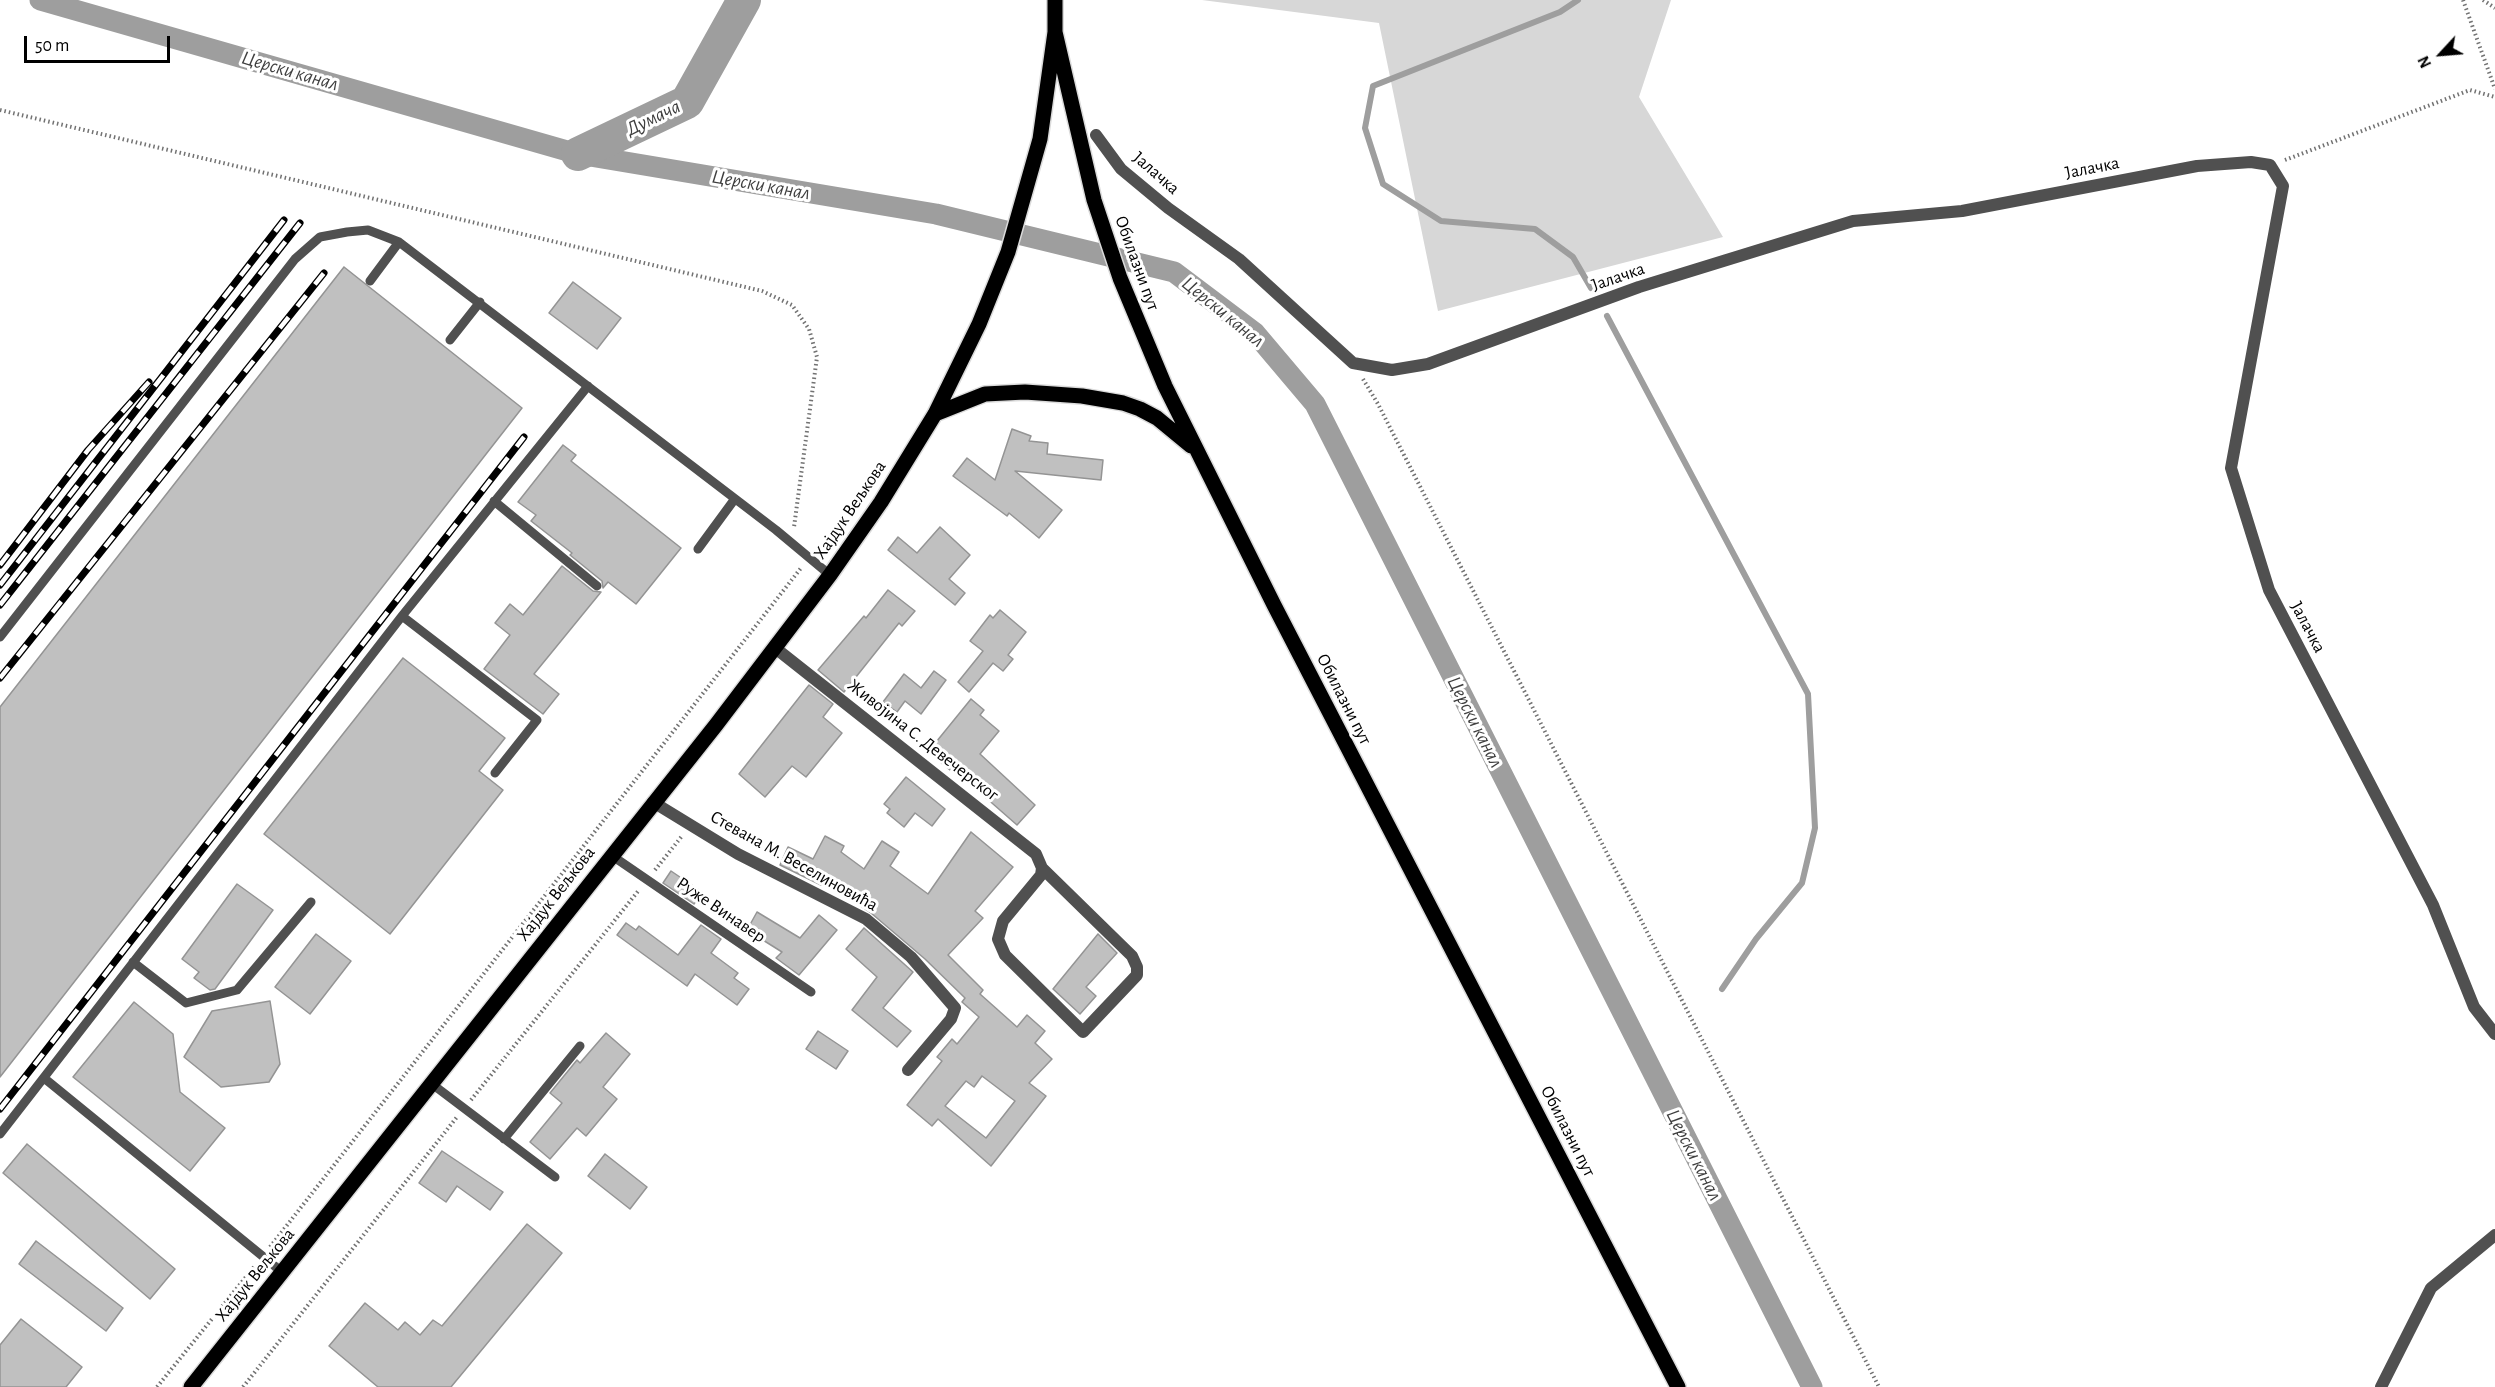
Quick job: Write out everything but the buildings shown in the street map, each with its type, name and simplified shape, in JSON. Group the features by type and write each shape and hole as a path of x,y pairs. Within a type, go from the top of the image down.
{"main road":[{"name":"Обилазни пут","path":"1055,0 1055,32 1063,57 1082,155 1107,241 1165,386 1194,449 1678,1387"},
{"name":"Хајдук Вељкова","path":"191,1387 716,725 830,575 881,502 935,414 979,324 1017,226 1034,166 1047,98 1055,32"},
{"path":"935,414 985,394 1025,392 1082,396 1123,403 1140,409 1172,429 1194,449"}],"street":[{"name":"Јалачка","path":"1096,135 1120,169 1168,208 1239,259 1353,363 1392,370 1428,364 1639,288 1853,221 1962,211 2197,166 2252,162 2270,165 2283,186 2231,468 2269,590 2433,905 2474,1007 2495,1034"},
{"name":"Живојина С. Девечерског","path":"774,647 1029,846 1036,854 1042,868 1132,956 1137,967 1137,975 1083,1032 1005,955 998,939 1003,921 1041,875 1042,868"},
{"name":"Стевана М. Веселиновића","path":"653,802 738,854 866,919 912,957 955,1008 951,1019 908,1070"},
{"path":"2382,1387 2431,1288 2495,1235"}],"lane":[{"path":"0,637 294,259 320,237 368,230 399,242 480,302 792,543 830,575"},
{"path":"370,281 399,242"},
{"path":"450,340 480,302"},
{"path":"0,1134 402,616 588,386"},
{"path":"698,549 734,500"},
{"path":"494,501 597,586"},
{"path":"402,616 537,720 495,774"},
{"name":"Руже Винавер","path":"611,855 811,992"},
{"path":"133,962 186,1004 237,990 311,902"},
{"path":"504,1139 580,1046"},
{"path":"44,1078 282,1272"},
{"path":"432,1084 555,1177"}],"path":[{"path":"2463,0 2495,89"},
{"path":"2483,0 2495,8"},
{"path":"2270,165 2356,136 2470,90 2495,97"},
{"path":"0,110 762,291 792,305 809,329 817,357 792,543"},
{"path":"1353,363 1378,404 1879,1387"},
{"path":"158,1387 809,558"}],"shaded area":[{"path":"1202,0 1671,0 1639,97 1723,237 1438,311 1379,23"}],"waterway":[{"name":"Церски канал","path":"40,0 578,154 936,214 1174,272 1255,333 1315,404 1812,1387"},
{"name":"Думача","path":"578,154 687,102 744,0"},
{"path":"1578,0 1560,12 1373,86 1365,128 1383,184 1441,221 1535,229 1573,257 1591,288"},
{"path":"1607,316 1808,694 1815,828 1802,883 1756,939 1722,989"}],"railway":[{"path":"0,585 284,220"},
{"path":"0,605 300,223"},
{"path":"0,678 324,273"},
{"path":"0,565 88,450 149,382"},
{"path":"0,1109 524,437"}]}
